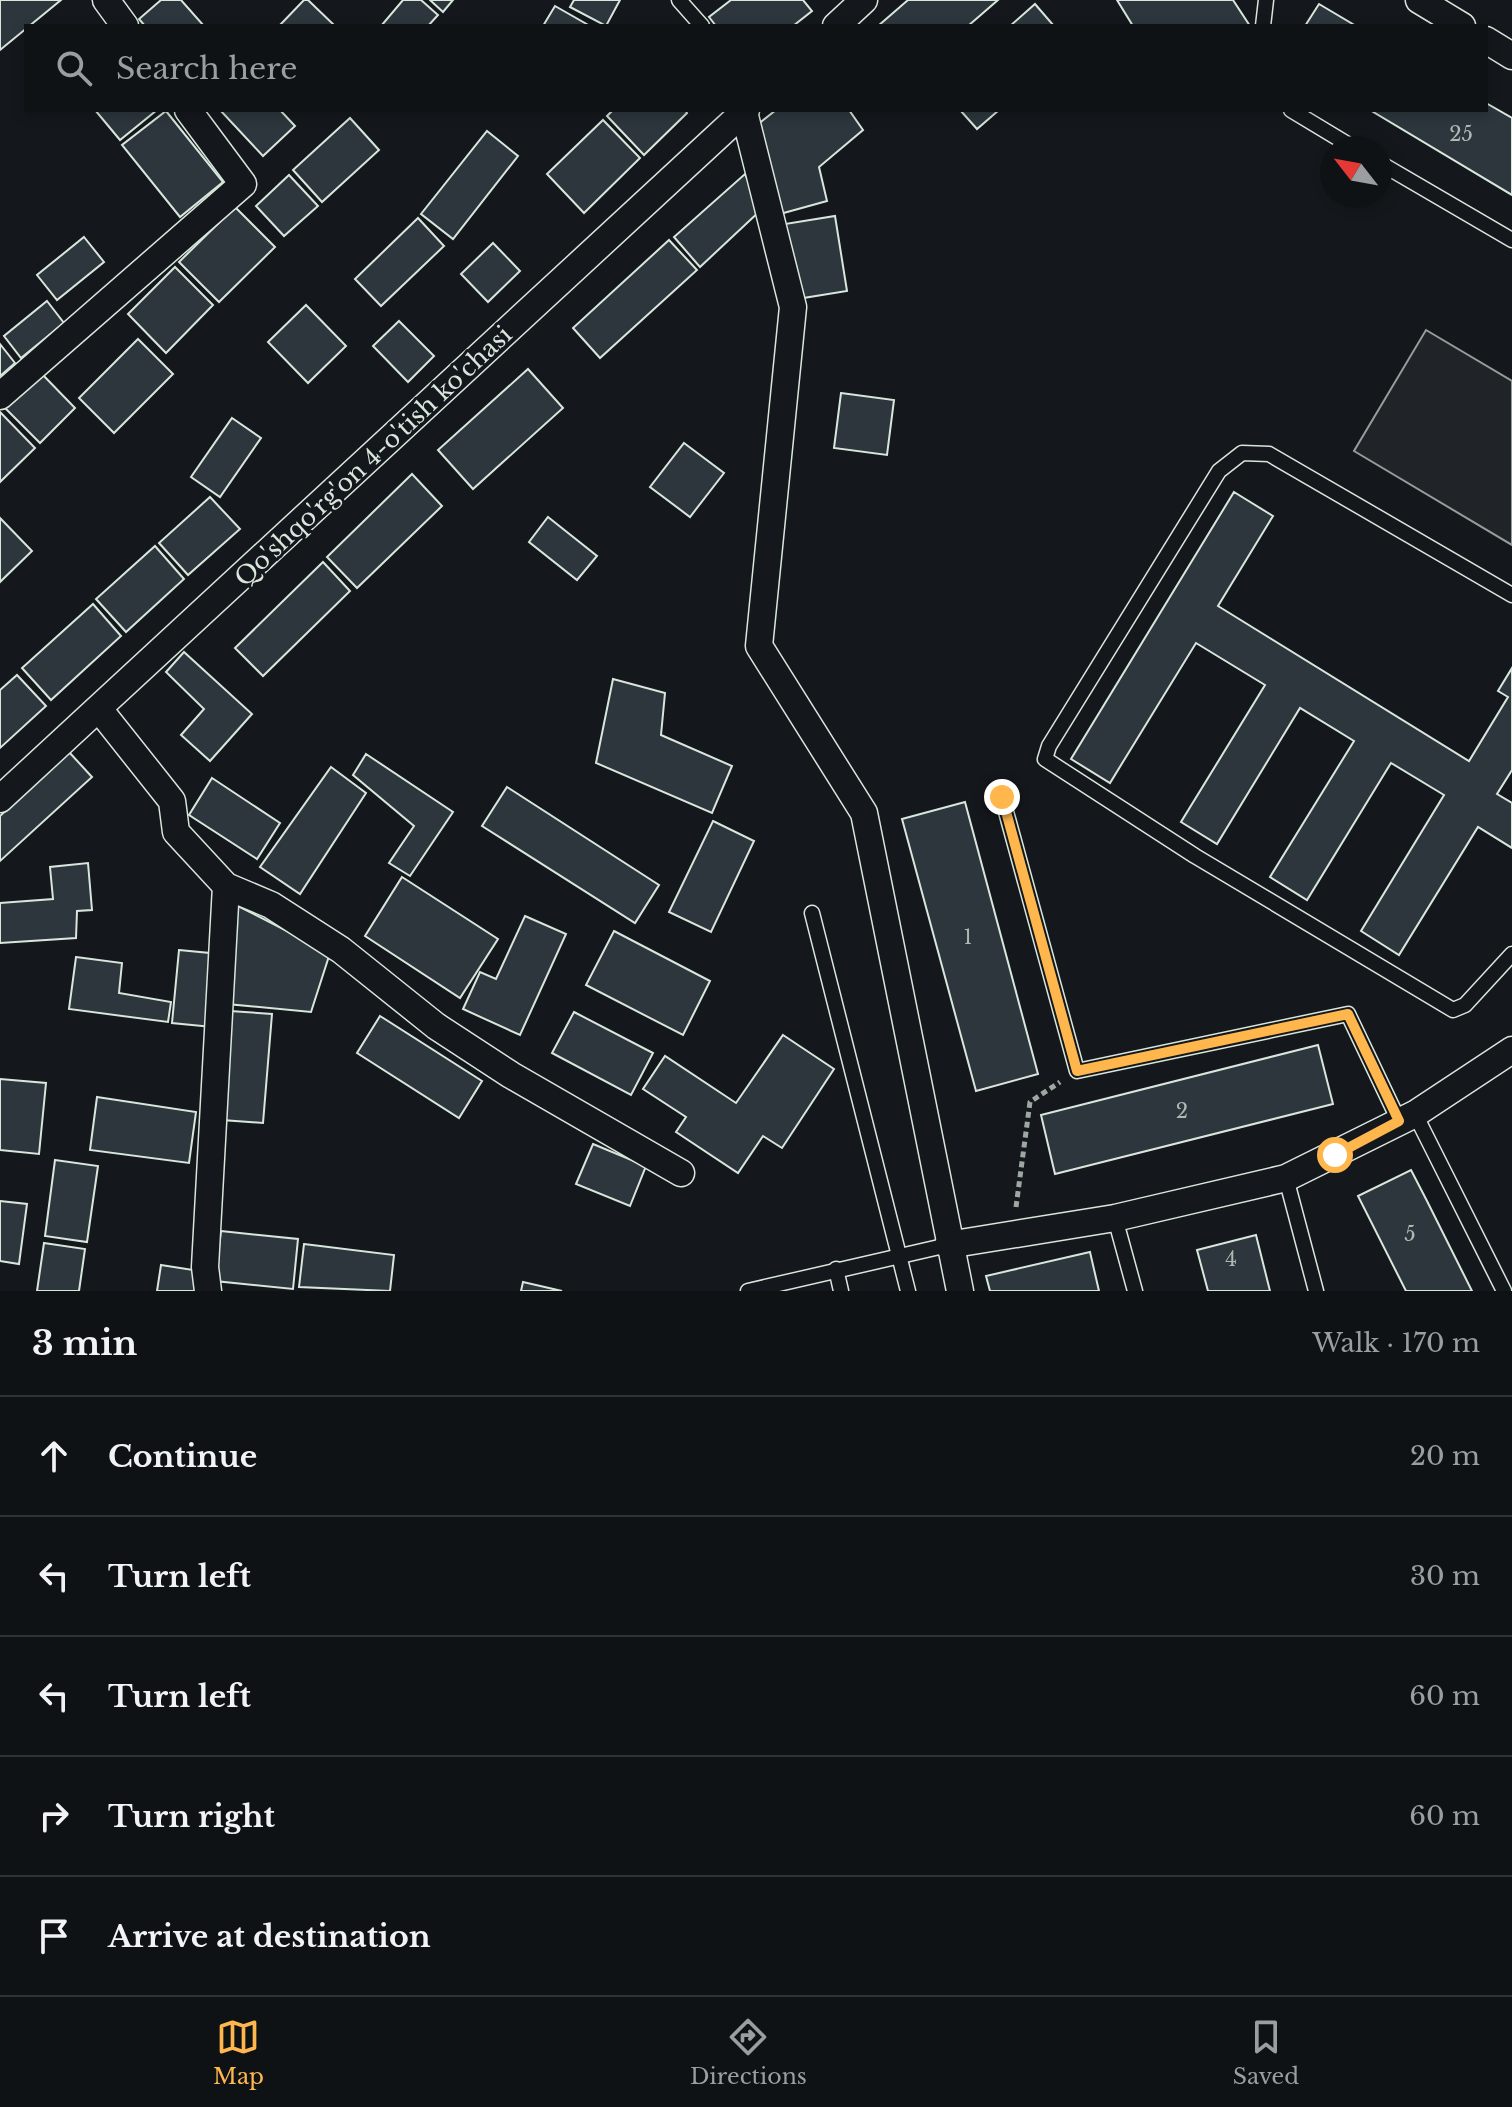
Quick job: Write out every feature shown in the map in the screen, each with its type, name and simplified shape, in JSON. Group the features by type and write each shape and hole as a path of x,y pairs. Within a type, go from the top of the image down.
{"street":[{"path":"106,0 124,24"},
{"path":"838,24 864,0"},
{"path":"1419,0 1459,24"},
{"path":"1488,41 1512,56"},
{"path":"0,396 243,184 189,112"},
{"name":"Qo'shqo'rg'on 4-o'tish ko'chasi","path":"0,799 744,112"},
{"path":"745,112 793,307 759,646 864,813 948,1245 960,1291"},
{"path":"99,709 172,801 176,832 226,886 271,905 341,950 436,1026 511,1075 681,1173"},
{"path":"208,1291 207,1230 226,886"},
{"path":"948,1245 1115,1218 1286,1178 1407,1118 1512,1050"}],"lane":[{"path":"679,0 700,24"},
{"path":"1263,24 1266,0"},
{"path":"1294,112 1334,136"},
{"path":"1392,170 1512,240"},
{"path":"1512,595 1269,454 1242,453 1219,471 1057,733 1045,759 1195,856 1453,1010 1465,1005 1512,954"},
{"path":"1002,797 1077,1071 1348,1014 1504,1291"},
{"path":"812,913 908,1291"},
{"path":"1286,1178 1316,1291"},
{"path":"1115,1218 1135,1291"},
{"path":"748,1291 948,1245"},
{"path":"836,1269 841,1291"}],"path":[{"path":"1013,1234 1030,1102 1077,1071"}],"shaded area":[{"path":"1426,330 1512,381 1512,545 1354,451"}],"building":[{"path":"0,0 61,0 32,24 24,24 24,30 0,50"},
{"path":"161,0 181,0 202,24 143,24 139,19"},
{"path":"304,0 308,0 333,24 281,24"},
{"path":"403,0 421,0 438,15 430,24 383,24"},
{"path":"430,0 453,0 443,12"},
{"path":"574,0 620,0 607,24 570,7"},
{"path":"731,0 803,0 812,11 796,24 714,24 709,17"},
{"path":"908,0 998,0 970,24 880,24"},
{"path":"1117,0 1233,0 1249,24 1132,24"},
{"path":"1035,4 1052,24 1012,24"},
{"path":"1319,4 1353,24 1306,24"},
{"path":"555,6 586,24 544,24"},
{"path":"1488,104 1512,118 1512,195 1373,112 1488,112"},
{"path":"97,112 155,112 120,140"},
{"path":"167,112 223,182 180,217 122,145"},
{"path":"222,112 282,112 295,126 263,156"},
{"path":"611,112 687,113 644,155 607,116"},
{"path":"773,112 850,112 863,130 819,167 827,201 780,214 757,125"},
{"path":"962,112 997,112 977,129"},
{"path":"350,118 379,150 322,202 293,170"},
{"path":"603,120 640,158 584,213 547,174"},
{"path":"487,131 518,156 453,239 421,214"},
{"path":"745,174 762,209 700,267 674,237"},
{"path":"289,175 318,206 284,236 256,206"},
{"path":"235,207 275,247 219,302 179,262"},
{"path":"835,216 847,291 797,299 785,224"},
{"path":"418,218 444,246 381,306 355,279"},
{"path":"84,237 104,262 57,300 37,275"},
{"path":"669,240 697,270 600,358 573,328"},
{"path":"493,243 520,271 488,302 461,274"},
{"path":"175,267 213,305 166,353 128,314"},
{"path":"47,301 64,323 21,358 4,336"},
{"path":"306,305 346,346 308,383 268,342"},
{"path":"399,321 434,356 408,382 373,346"},
{"path":"138,339 173,374 114,433 79,398"},
{"path":"0,344 15,363 0,376"},
{"path":"528,369 563,408 473,489 438,450"},
{"path":"40,372 75,408 40,443 4,407"},
{"path":"841,393 894,400 887,455 834,448"},
{"path":"0,412 35,448 0,482"},
{"path":"232,418 261,438 220,497 191,477"},
{"path":"684,443 724,473 690,517 650,487"},
{"path":"412,474 442,506 357,588 327,557"},
{"path":"1234,492 1273,516 1218,606 1469,761 1508,697 1498,691 1512,668 1512,770 1497,794 1512,803 1512,848 1478,827 1399,955 1361,931 1444,795 1391,763 1307,900 1270,877 1354,741 1300,708 1217,844 1181,822 1265,685 1196,643 1110,783 1071,759"},
{"path":"210,497 240,529 188,575 159,543"},
{"path":"548,517 597,556 577,580 529,542"},
{"path":"0,518 32,551 0,582"},
{"path":"155,546 184,579 126,632 96,599"},
{"path":"323,562 350,591 263,676 235,648"},
{"path":"93,604 121,636 51,700 22,668"},
{"path":"184,652 252,714 210,761 181,735 204,709 166,672"},
{"path":"17,675 46,706 0,748 0,690"},
{"path":"613,679 665,693 661,735 732,766 712,813 596,763"},
{"path":"69,752 92,777 0,861 0,816"},
{"path":"366,754 453,812 410,876 389,863 414,826 353,775"},
{"path":"331,767 366,793 300,894 260,867"},
{"path":"212,778 280,823 257,859 189,815"},
{"path":"507,787 659,885 635,923 482,826"},
{"path":"965,802 1038,1074 976,1091 902,819"},
{"path":"713,821 754,841 711,932 669,912"},
{"path":"88,863 92,910 77,911 76,938 0,943 0,903 53,899 50,867"},
{"path":"402,877 498,939 460,998 365,936"},
{"path":"238,906 330,953 311,1012 227,1004"},
{"path":"525,916 566,934 520,1035 463,1009 480,972 496,979"},
{"path":"614,931 710,981 683,1035 586,985"},
{"path":"179,950 220,954 212,1027 172,1023"},
{"path":"76,957 122,963 119,993 171,1002 168,1022 69,1009"},
{"path":"230,1011 272,1014 263,1123 222,1120"},
{"path":"574,1012 653,1053 631,1095 552,1053"},
{"path":"380,1016 482,1081 459,1118 357,1053"},
{"path":"783,1035 834,1069 782,1148 763,1136 738,1173 676,1132 686,1117 643,1089 665,1056 736,1103"},
{"path":"1318,1045 1333,1104 1055,1174 1041,1115"},
{"path":"0,1079 46,1083 39,1154 0,1150"},
{"path":"97,1097 196,1112 189,1163 90,1150"},
{"path":"593,1144 646,1166 630,1206 576,1184"},
{"path":"55,1160 98,1166 87,1242 45,1236"},
{"path":"1411,1170 1472,1291 1406,1291 1358,1196"},
{"path":"0,1201 27,1204 19,1264 0,1261"},
{"path":"221,1231 298,1239 293,1289 215,1281"},
{"path":"1256,1235 1270,1291 1208,1291 1197,1250"},
{"path":"44,1243 85,1249 79,1291 37,1291"},
{"path":"304,1244 394,1255 390,1291 299,1287"},
{"path":"1090,1252 1099,1291 990,1291 986,1276"},
{"path":"161,1265 206,1272 203,1291 157,1291"},
{"path":"523,1282 562,1291 521,1291"}],"route":[{"path":"1002,797 1077,1071 1348,1014 1399,1121 1335,1155"}]}
